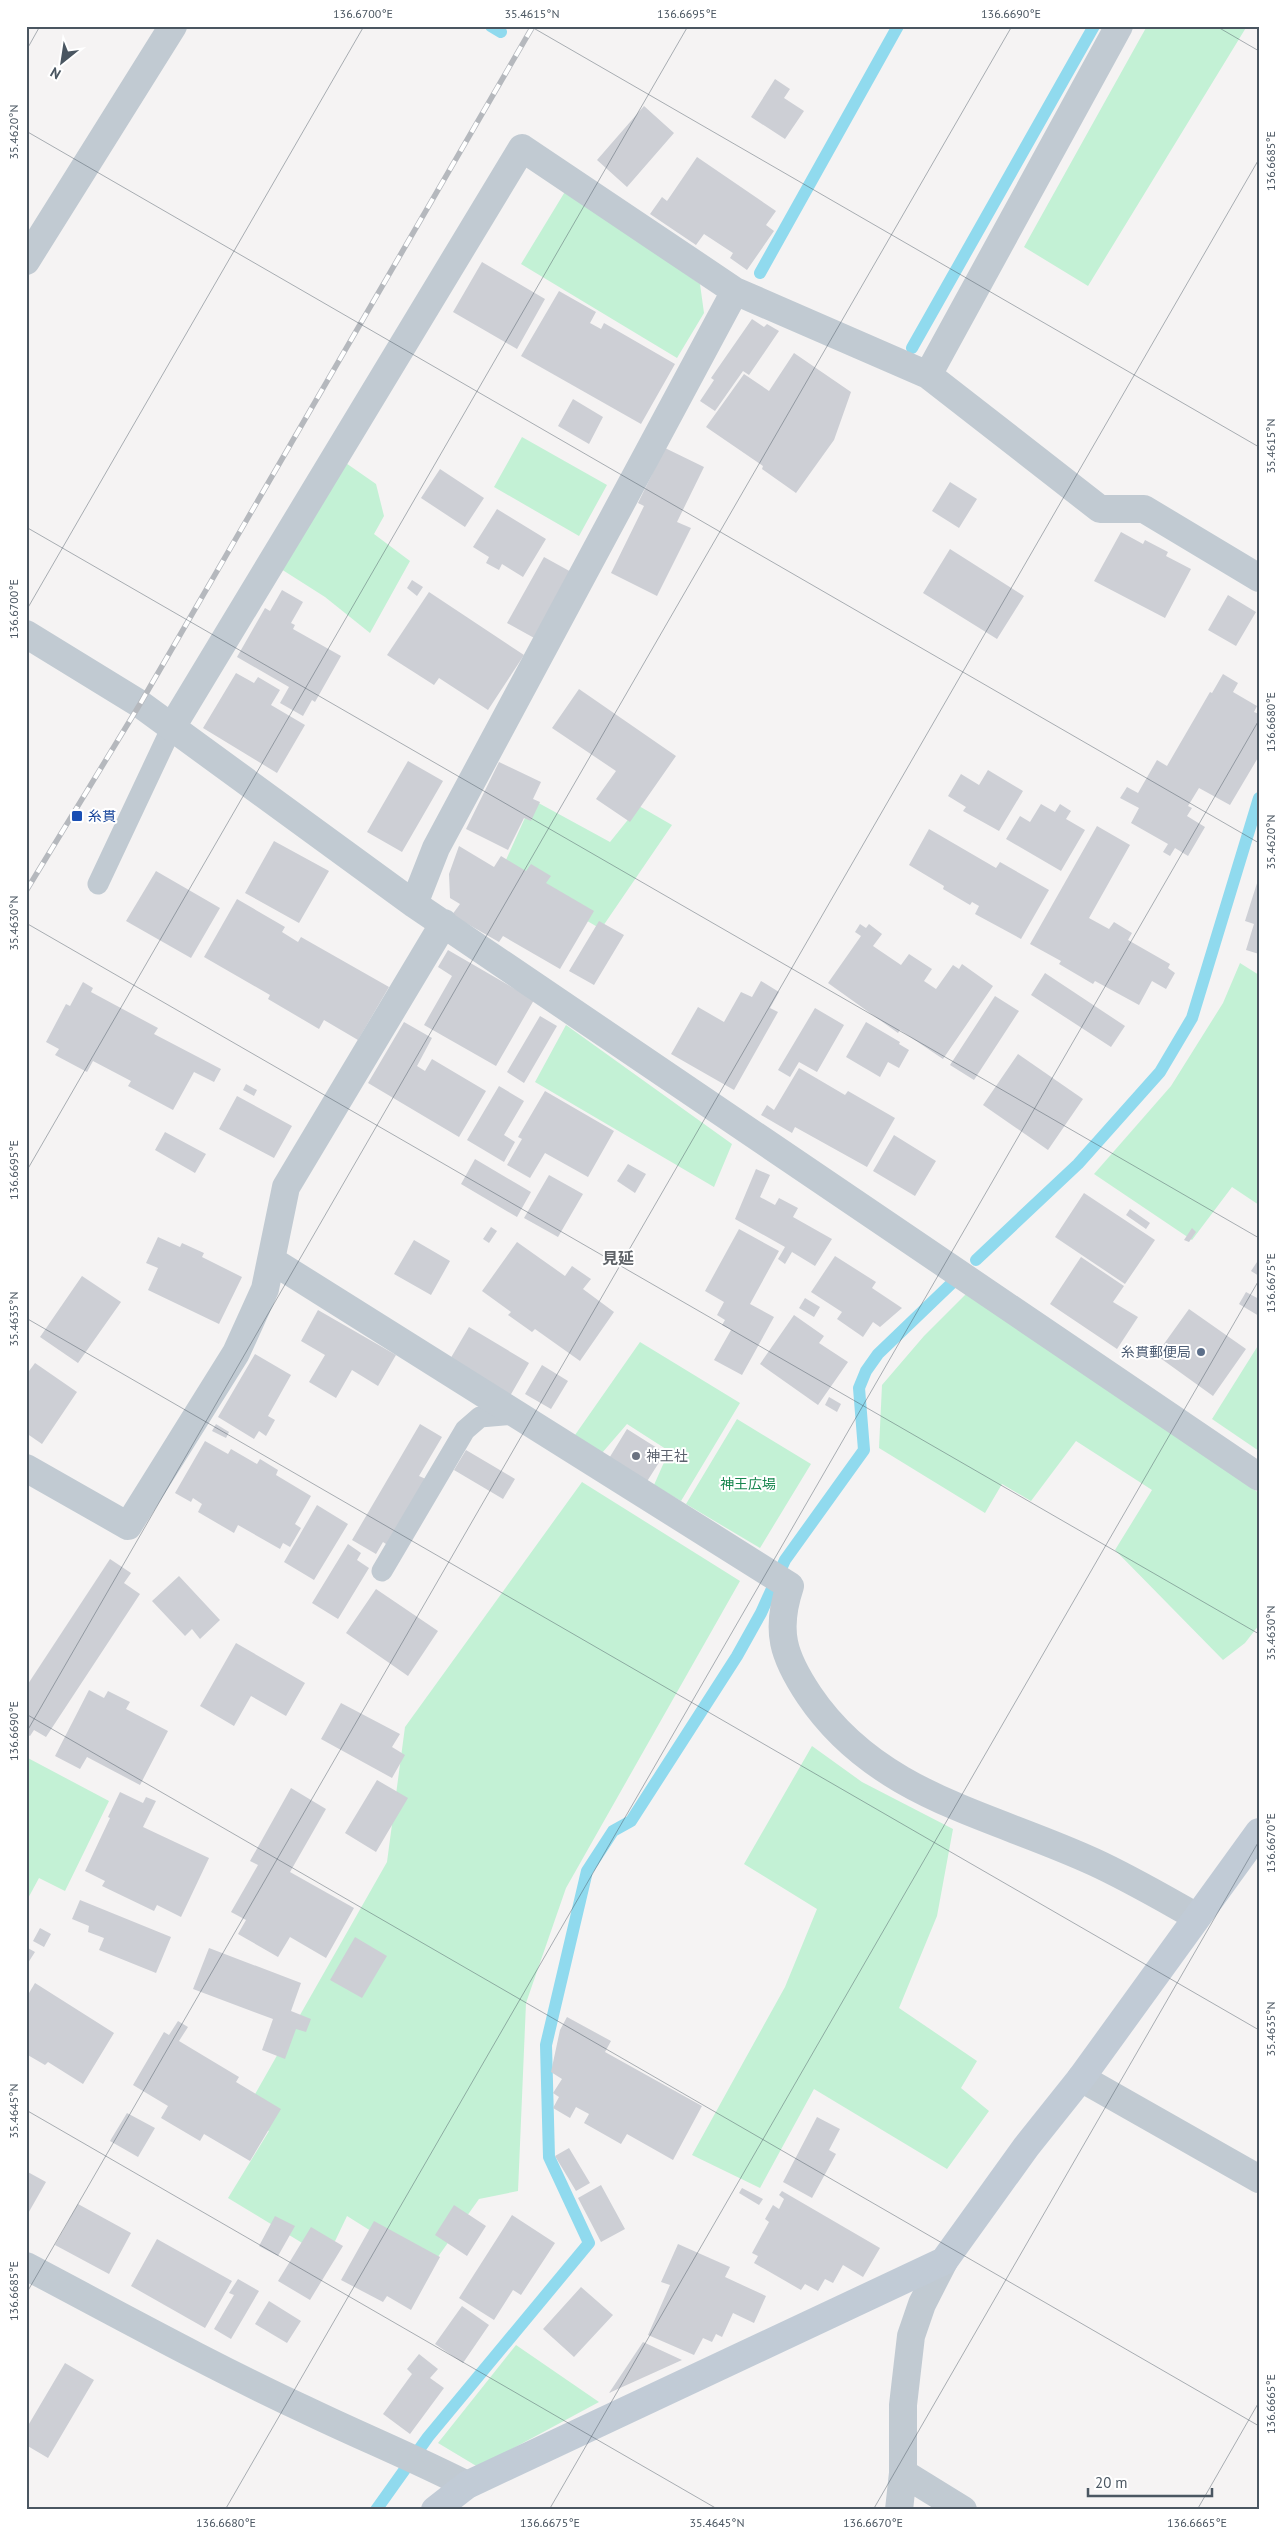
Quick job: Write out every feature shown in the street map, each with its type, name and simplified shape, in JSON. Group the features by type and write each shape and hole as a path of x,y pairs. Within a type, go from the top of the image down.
{"main road":[{"path":"435,2510 467,2486 944,2261 1026,2147 1081,2078 1259,1832"}],"street":[{"path":"26,261 172,26"},
{"path":"928,375 1120,26"},
{"path":"172,727 522,148 734,291 928,375 1100,510 1144,509 1259,578"},
{"path":"414,904 436,848 734,291"},
{"path":"26,634 172,727 414,904 1259,1477"},
{"path":"26,1468 128,1526 236,1353 265,1288 286,1186 444,923"},
{"path":"271,1260 790,1586 782,1608 781,1632 786,1655 796,1676 816,1706 866,1757 927,1795 1094,1862 1197,1917"},
{"path":"1081,2078 1259,2179"},
{"path":"900,2510 903,2473 903,2405 911,2336 922,2304 944,2261"},
{"path":"26,2266 194,2355 305,2410 428,2465 467,2486"},
{"path":"903,2473 963,2510"}],"lane":[{"path":"98,884 172,727"},
{"path":"382,1571 465,1430 480,1417 516,1414"}],"green space":[{"path":"1147,26 1247,26 1088,286 1024,247"},
{"path":"566,190 700,284 704,313 677,358 521,264"},
{"path":"522,437 607,485 579,536 494,487"},
{"path":"343,461 376,484 384,516 374,534 410,561 370,633 325,597 281,569"},
{"path":"533,800 610,842 639,806 672,825 601,929 501,871"},
{"path":"1240,963 1259,975 1259,1205 1232,1187 1192,1240 1094,1174 1171,1086 1223,1003"},
{"path":"566,1025 732,1144 714,1187 535,1082"},
{"path":"968,1292 1259,1493 1259,1625 1245,1643 1223,1660 1115,1550 1152,1490 1076,1441 1031,1501 1002,1484 985,1513 879,1448 882,1385 924,1336"},
{"path":"640,1342 740,1403 681,1501 654,1485 669,1451 627,1424 602,1453 575,1435"},
{"path":"1259,1344 1259,1451 1212,1419"},
{"name":"神王広場","path":"737,1419 811,1464 760,1548 686,1504"},
{"path":"582,1482 740,1581 566,1888 526,2003 518,2191 479,2199 430,2268 347,2216 327,2258 228,2198 269,2131 242,2117 387,1862 405,1727"},
{"path":"812,1746 862,1782 953,1829 937,1916 899,2008 977,2061 961,2088 989,2111 947,2169 814,2089 760,2188 692,2155 785,1987 817,1909 744,1864"},
{"path":"26,1757 109,1801 65,1891 39,1878 26,1902"},
{"path":"516,2345 599,2402 478,2467 438,2443"}],"building":[{"path":"775,79 790,89 784,98 804,111 785,139 751,117"},
{"path":"644,106 674,133 627,187 597,160"},
{"path":"697,157 776,211 766,225 774,231 747,270 730,258 733,253 704,234 696,245 650,214 662,197 667,201"},
{"path":"482,262 545,299 517,349 453,312"},
{"path":"559,291 596,312 590,323 601,329 604,323 675,364 641,424 521,356"},
{"path":"752,319 764,327 767,324 779,331 749,375 743,371 715,411 700,401 714,380 711,378"},
{"path":"794,353 851,392 834,440 796,493 762,469 763,466 706,427 744,374 769,391"},
{"path":"573,399 603,417 589,444 558,426"},
{"path":"665,448 704,467 677,522 691,528 657,596 611,573 644,506 638,503"},
{"path":"440,469 484,498 465,527 421,498"},
{"path":"950,482 977,499 959,528 932,511"},
{"path":"497,509 546,539 523,577 502,564 499,570 486,563 489,557 473,547"},
{"path":"1121,532 1143,544 1145,540 1168,552 1166,556 1191,569 1165,618 1094,581"},
{"path":"950,549 1024,596 997,639 923,593"},
{"path":"544,557 573,573 536,639 507,623"},
{"path":"412,580 423,587 417,596 407,588"},
{"path":"282,590 303,602 291,623 295,625 293,629 341,656 315,702 312,700 303,716 280,703 289,687 237,657 265,608 270,611"},
{"path":"429,592 524,655 488,710 439,678 434,685 387,655"},
{"path":"1228,595 1256,612 1236,646 1208,630"},
{"path":"236,673 254,683 258,677 280,690 271,705 305,725 277,773 203,728"},
{"path":"1223,674 1238,683 1233,692 1257,706 1254,712 1259,714 1259,756 1230,805 1199,788 1188,806 1192,808 1187,816 1205,827 1188,856 1175,848 1170,856 1163,852 1168,844 1131,823 1139,808 1120,798 1127,787 1138,793 1157,760 1167,766 1210,692 1212,693"},
{"path":"579,689 676,756 630,822 596,799 616,771 552,728"},
{"path":"408,761 443,781 402,852 367,832"},
{"path":"499,762 541,782 533,799 540,802 531,821 524,818 508,850 466,829"},
{"path":"988,770 1023,791 999,831 963,811 966,807 948,796 961,774 979,785"},
{"path":"1041,804 1055,812 1060,804 1071,811 1066,819 1085,830 1061,871 1006,839 1020,816 1030,822"},
{"path":"1097,826 1130,845 1089,918 1109,929 1114,922 1132,933 1128,940 1170,964 1168,968 1175,973 1166,989 1152,981 1139,1005 1095,981 1093,984 1059,964 1061,961 1030,944"},
{"path":"929,829 996,868 1000,862 1049,890 1021,939 975,914 979,906 972,902 970,905 943,889 944,886 909,865"},
{"path":"274,841 329,871 299,923 245,893"},
{"path":"459,846 494,867 501,856 526,871 531,864 551,876 546,883 594,911 560,969 503,936 499,942 452,915 460,904 450,898 449,874"},
{"path":"156,871 220,908 191,958 126,921"},
{"path":"1258,880 1259,954 1246,950 1254,924 1245,921"},
{"path":"237,899 285,927 282,932 298,942 301,937 389,987 358,1040 324,1020 319,1029 268,999 270,995 204,957"},
{"path":"599,921 624,935 594,985 569,971"},
{"path":"860,924 866,928 869,924 882,934 873,946 901,965 909,954 932,969 924,981 936,989 953,965 959,969 962,964 993,986 943,1059 900,1030 898,1033 828,983 861,936 855,932"},
{"path":"448,950 534,1000 496,1066 424,1025 452,976 438,967"},
{"path":"1045,973 1125,1026 1111,1047 1031,995"},
{"path":"761,981 779,992 770,1008 778,1012 734,1090 671,1054 698,1007 724,1022 741,992 752,997"},
{"path":"83,982 93,988 91,992 158,1028 154,1034 221,1069 214,1082 194,1072 173,1110 128,1086 131,1081 93,1061 87,1072 55,1055 59,1049 46,1042 66,1004 70,1006"},
{"path":"995,996 1019,1011 974,1080 950,1065"},
{"path":"815,1008 844,1025 817,1072 799,1062 790,1077 778,1070"},
{"path":"540,1016 557,1026 524,1083 507,1072"},
{"path":"404,1022 432,1038 417,1066 425,1071 432,1059 486,1091 459,1137 368,1083"},
{"path":"866,1022 900,1042 899,1044 909,1050 899,1068 888,1062 880,1077 846,1057"},
{"path":"1018,1054 1083,1099 1048,1150 983,1105"},
{"path":"799,1068 845,1095 848,1091 895,1118 867,1167 795,1127 792,1133 761,1115 767,1105 774,1110"},
{"path":"246,1084 257,1090 254,1096 243,1090"},
{"path":"499,1086 524,1101 504,1135 515,1142 504,1162 467,1140"},
{"path":"545,1091 614,1131 588,1177 545,1153 530,1178 507,1165 522,1139 518,1137"},
{"path":"237,1096 292,1126 274,1158 219,1129"},
{"path":"165,1132 206,1154 195,1173 155,1150"},
{"path":"894,1135 936,1161 915,1196 873,1171"},
{"path":"475,1159 531,1192 517,1217 461,1184"},
{"path":"628,1164 646,1174 635,1193 617,1181"},
{"path":"756,1169 770,1175 760,1197 775,1205 779,1198 798,1208 793,1217 832,1239 815,1266 792,1252 785,1264 778,1259 785,1247 735,1219"},
{"path":"549,1175 583,1194 558,1237 524,1218"},
{"path":"1084,1193 1155,1240 1125,1284 1055,1237"},
{"path":"1130,1209 1150,1223 1146,1229 1126,1215"},
{"path":"491,1227 497,1231 489,1243 483,1239"},
{"path":"1192,1228 1196,1232 1189,1242 1184,1240"},
{"path":"739,1229 779,1251 750,1304 774,1317 742,1375 714,1360 731,1330 722,1325 725,1320 717,1315 724,1302 705,1291"},
{"path":"158,1237 180,1247 182,1243 204,1253 202,1257 242,1277 219,1324 148,1290 158,1268 146,1263"},
{"path":"414,1240 450,1261 431,1295 394,1274"},
{"path":"517,1242 565,1276 572,1266 591,1279 583,1289 614,1312 580,1361 535,1329 532,1332 508,1315 511,1312 482,1291"},
{"path":"835,1256 876,1282 872,1288 902,1308 880,1327 873,1322 863,1337 837,1319 842,1312 811,1292"},
{"path":"1081,1257 1124,1286 1113,1302 1138,1317 1117,1349 1050,1304"},
{"path":"1259,1259 1259,1276 1251,1271"},
{"path":"82,1276 121,1302 78,1363 40,1337"},
{"path":"1246,1292 1259,1299 1259,1316 1239,1304"},
{"path":"805,1298 820,1307 814,1317 799,1308"},
{"path":"1189,1309 1246,1349 1213,1396 1156,1355"},
{"path":"318,1310 396,1355 378,1386 352,1370 336,1398 309,1382 325,1355 301,1341"},
{"path":"794,1315 824,1336 819,1343 848,1362 818,1405 760,1364"},
{"path":"469,1327 529,1363 510,1396 449,1361"},
{"path":"255,1354 291,1375 268,1416 275,1420 266,1436 259,1431 254,1439 218,1417"},
{"path":"35,1363 77,1392 42,1444 26,1433 26,1375"},
{"path":"542,1365 568,1381 551,1409 525,1394"},
{"path":"829,1397 841,1404 837,1412 825,1405"},
{"path":"216,1424 229,1432 226,1438 212,1431"},
{"path":"420,1424 442,1437 419,1476 428,1480 389,1546 383,1542 376,1554 352,1540"},
{"name":"神王社","path":"627,1429 665,1453 646,1483 608,1460"},
{"path":"205,1441 228,1454 231,1449 257,1464 260,1459 278,1470 276,1475 311,1496 295,1524 301,1528 290,1547 283,1543 280,1549 238,1525 234,1533 198,1512 202,1504 193,1498 191,1502 175,1493"},
{"path":"466,1450 515,1479 503,1499 454,1470"},
{"path":"317,1505 348,1524 314,1580 284,1562"},
{"path":"348,1544 361,1553 357,1560 369,1568 338,1619 312,1603"},
{"path":"110,1559 131,1573 124,1583 140,1594 46,1737 34,1730 30,1736 26,1734 26,1687"},
{"path":"179,1576 220,1620 200,1639 192,1629 185,1636 152,1601"},
{"path":"376,1589 438,1631 408,1676 346,1633"},
{"path":"236,1643 305,1683 286,1716 251,1696 234,1726 200,1706"},
{"path":"89,1690 104,1698 108,1691 130,1702 126,1709 168,1731 140,1785 87,1757 80,1769 55,1756"},
{"path":"341,1703 400,1734 392,1747 405,1755 392,1778 321,1739"},
{"path":"377,1780 408,1798 376,1852 345,1833"},
{"path":"291,1788 326,1809 290,1872 354,1908 326,1958 290,1937 278,1957 238,1934 246,1920 231,1912 258,1865 250,1861"},
{"path":"120,1792 143,1803 146,1797 156,1801 143,1827 209,1858 181,1917 157,1905 154,1911 102,1886 105,1881 85,1871"},
{"path":"80,1900 171,1937 156,1973 99,1950 104,1938 88,1932 89,1926 72,1919"},
{"path":"40,1928 51,1934 44,1947 33,1941"},
{"path":"355,1937 387,1956 362,1998 330,1980"},
{"path":"26,1947 35,1952 26,1966"},
{"path":"209,1948 301,1983 291,2011 311,2019 306,2032 296,2029 285,2059 262,2050 273,2019 193,1989"},
{"path":"35,1983 114,2033 83,2084 48,2062 45,2065 26,2054 26,1998"},
{"path":"567,2017 611,2041 605,2052 702,2106 673,2160 627,2134 621,2144 584,2123 589,2114 576,2107 570,2118 553,2108 559,2097 553,2093 562,2079 551,2072 560,2030"},
{"path":"178,2021 188,2027 179,2041 239,2077 236,2082 281,2109 250,2161 204,2134 200,2141 161,2118 168,2106 133,2085 164,2032 169,2035"},
{"path":"127,2113 155,2128 138,2157 110,2141"},
{"path":"817,2117 840,2129 829,2150 836,2154 812,2198 783,2182"},
{"path":"569,2148 590,2183 576,2191 555,2156"},
{"path":"26,2171 46,2182 26,2217"},
{"path":"601,2185 625,2229 601,2242 578,2198"},
{"path":"742,2188 763,2199 759,2205 739,2193"},
{"path":"782,2191 880,2248 863,2277 843,2265 833,2283 825,2279 818,2291 805,2284 801,2290 754,2263 758,2256 752,2253 769,2222 765,2219 773,2205 779,2209 784,2199 779,2195"},
{"path":"78,2204 131,2233 109,2274 55,2245"},
{"path":"454,2205 486,2226 467,2256 435,2235"},
{"path":"512,2215 555,2243 521,2295 513,2290 494,2320 459,2298"},
{"path":"275,2216 295,2226 278,2256 259,2246"},
{"path":"374,2221 440,2257 411,2310 387,2296 383,2302 341,2280"},
{"path":"311,2227 343,2246 310,2300 278,2281"},
{"path":"157,2239 232,2281 205,2328 131,2286"},
{"path":"678,2244 730,2267 725,2277 766,2296 754,2323 733,2313 722,2337 716,2334 712,2342 703,2338 694,2355 648,2335 670,2285 661,2282"},
{"path":"238,2279 259,2291 231,2339 214,2329 234,2295 229,2293"},
{"path":"581,2287 613,2315 574,2357 543,2329"},
{"path":"269,2301 301,2321 287,2343 255,2324"},
{"path":"462,2306 489,2325 463,2363 435,2344"},
{"path":"643,2342 682,2360 609,2393"},
{"path":"419,2354 438,2369 430,2378 444,2388 410,2434 383,2414 412,2374 407,2369"},
{"path":"65,2363 94,2380 48,2458 26,2445 26,2429"}],"waterway":[{"path":"491,26 501,32"},
{"path":"760,273 898,26"},
{"path":"912,348 1094,26"},
{"path":"976,1260 1078,1164 1160,1072 1192,1018 1259,798"},
{"path":"376,2510 428,2437 589,2243 549,2157 546,2045 587,1871 613,1831 631,1821 737,1656 761,1613 785,1560 864,1450 859,1388 866,1371 878,1354 952,1283"}],"railway":[{"path":"26,891 140,704 533,26"}],"place":[{"name":"糸貫","path":"77,816"},
{"name":"糸貫郵便局","path":"1201,1352"},
{"name":"神王社","path":"636,1456"}],"district":[{"name":"見延","path":"618,1258"}]}
